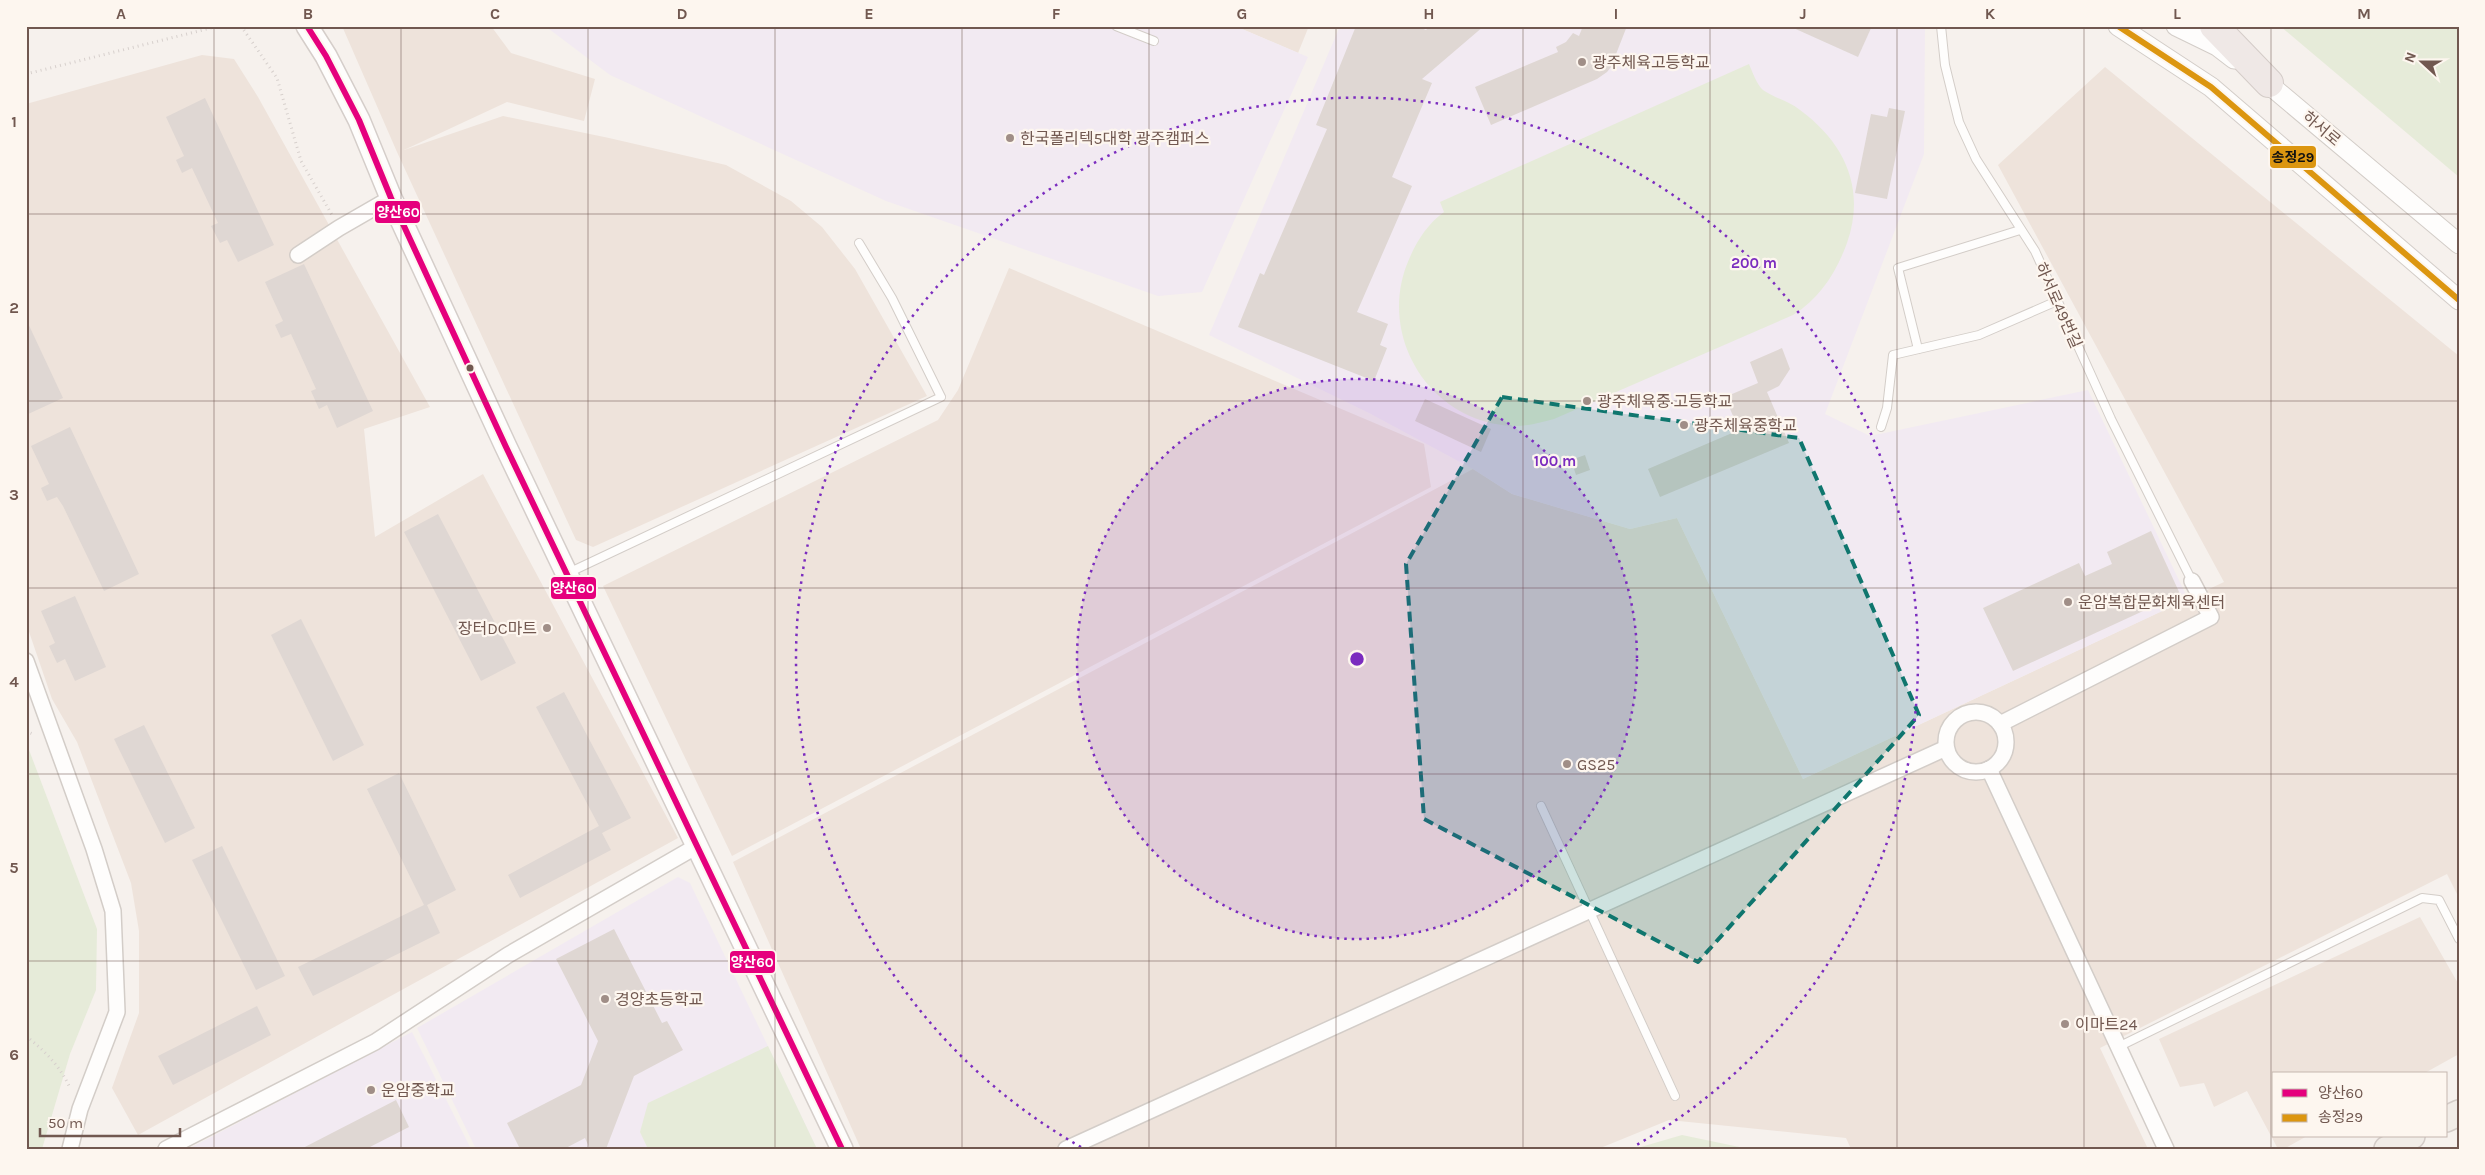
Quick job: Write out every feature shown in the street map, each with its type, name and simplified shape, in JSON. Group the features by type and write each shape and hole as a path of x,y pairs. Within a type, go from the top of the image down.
{"highway":[{"path":"2214,26 2269,83"}],"main road":[{"path":"307,26 326,56 355,112 391,198 567,574 842,1149"},
{"path":"2388,1149 2408,1138"}],"street":[{"path":"2118,26 2211,87 2459,300"},
{"name":"하서로","path":"2176,26 2217,46 2269,83 2459,244"},
{"path":"298,255 339,228 391,198"},
{"path":"2000,724 2211,617 2192,581"},
{"path":"26,661 94,849 113,911 117,1012 80,1109 70,1149"},
{"path":"1977,712 1988,714 2000,724 2007,738 2006,749 2002,758 1989,770 1976,773 1966,771 1953,761 1946,748 1950,727 1957,719 1966,713 1977,712"},
{"path":"1066,1149 1589,909 1946,748"},
{"path":"1989,770 2166,1149"},
{"path":"166,1149 375,1042 508,955 697,846"}],"lane":[{"path":"1116,26 1154,41"},
{"name":"하서로49번길","path":"1941,26 1945,65 1959,122 1976,159 2035,251 2111,419 2192,581"},
{"path":"1918,349 1898,268 2020,230"},
{"path":"567,574 941,397 892,298 859,243"},
{"path":"1881,427 1887,408 1893,355 1979,335 2057,301"},
{"path":"1541,806 1675,1096"},
{"path":"2118,1047 2422,898 2439,900 2459,939"}],"path":[{"path":"26,74 219,26"},
{"path":"241,26 277,78 301,161 339,228"},
{"path":"26,1036 42,1048 63,1072 80,1109"}],"highlighted area":[{"path":"1502,397 1799,438 1919,715 1698,962 1424,819 1406,564"}],"shaded area":[{"path":"342,26 491,26 511,53 595,79 584,121 507,102 404,150 503,116 726,165 791,201 822,227 855,269 927,396 593,547 576,540 397,152"},
{"name":"한국폴리텍5대학 광주캠퍼스","path":"545,26 1235,26 1308,57 1202,292 1158,296 886,201 610,75"},
{"path":"1235,26 1309,26 1298,53"},
{"name":"광주체육중·고등학교","path":"1340,26 1925,26 1924,154 1825,414 1870,436 2088,390 2188,599 1803,779 1677,518 1630,529 1512,494 1473,469 1369,413 1209,335"},
{"path":"202,55 234,59 258,97 430,407 364,429 375,537 483,474 678,838 138,1135 112,1088 139,1013 139,931 131,883 77,742 52,699 26,623 26,104"},
{"path":"2105,67 2459,356 2459,898 2447,874 2100,1048 2148,1149 1851,1149 1846,1138 1669,1120 1598,1149 861,1149 733,862 1473,469 1512,494 1630,529 1677,518 1803,779 2224,582 1998,165"},
{"path":"1009,268 1424,444 1431,487 732,856 603,586 938,420 958,390"},
{"name":"경양초등학교","path":"678,877 690,883 817,1149 476,1149 417,1028"},
{"path":"2420,917 2459,985 2459,1054 2427,1072 2272,1072 2272,1138 2247,1091 2214,1107 2204,1083 2180,1087 2159,1039"},
{"name":"운암중학교","path":"412,1032 471,1149 188,1149"},
{"path":"2272,1138 2303,1138 2284,1149 2278,1149"}],"green space":[{"path":"2280,26 2459,26 2459,177"},
{"path":"1749,64 1763,90 1796,107 1816,123 1840,152 1848,169 1854,204 1852,223 1847,243 1838,265 1819,293 1793,315 1554,419 1535,424 1516,426 1486,422 1459,410 1436,393 1418,370 1405,344 1399,316 1401,287 1410,257 1424,232 1444,212 1440,202"},
{"path":"26,742 97,929 96,990 70,1054 42,1149 26,1149"},
{"path":"768,1046 817,1149 648,1149 640,1132 648,1103"},
{"path":"1682,1135 1749,1149 1634,1149"}],"building":[{"path":"1356,26 1416,26 1426,30 1430,26 1484,26 1422,79 1432,83 1392,177 1412,186 1357,312 1388,324 1380,345 1387,348 1374,381 1238,327 1260,273 1264,275 1327,129 1316,125"},
{"path":"1583,26 1627,26 1611,67 1607,72 1597,79 1491,125 1475,87 1558,52 1556,47 1566,42 1573,33 1579,36"},
{"path":"1789,26 1872,26 1858,57"},
{"path":"205,98 274,245 238,262 227,240 220,243 211,226 218,223 192,168 182,173 176,160 184,156 166,117"},
{"path":"1889,108 1905,111 1887,199 1855,193 1871,114 1887,117"},
{"path":"304,264 373,411 337,428 327,405 319,409 311,391 316,389 291,334 281,338 275,325 283,321 265,282"},
{"path":"26,319 63,398 26,415"},
{"path":"1782,348 1790,369 1779,386 1767,392 1789,443 1660,497 1648,469 1739,430 1725,397 1758,383 1750,362"},
{"path":"1425,399 1491,429 1481,452 1415,421"},
{"path":"70,427 139,574 104,591 63,506 57,497 47,501 41,488 49,484 31,446"},
{"path":"1585,455 1590,470 1576,475 1571,460"},
{"path":"438,514 516,663 481,681 404,532"},
{"path":"2151,531 2180,594 2013,671 1983,608 2079,563 2085,576 2112,564 2107,552"},
{"path":"75,596 106,667 75,681 65,659 57,663 49,646 55,643 41,611"},
{"path":"301,619 364,745 333,761 271,635"},
{"path":"564,692 631,818 602,833 611,850 520,898 508,875 599,826 536,707"},
{"path":"144,725 195,828 165,843 114,739"},
{"path":"399,773 456,890 427,905 440,933 313,996 298,967 424,905 367,789"},
{"path":"222,846 285,976 256,990 192,860"},
{"path":"614,929 662,1023 667,1021 683,1050 634,1076 606,1149 590,1149 585,1138 564,1149 520,1149 507,1123 581,1085 598,1041 556,959"},
{"path":"257,1006 271,1035 173,1085 158,1056"},
{"name":"운암중학교","path":"396,1100 409,1127 366,1149 301,1149"}],"transit line":[{"name":"양산60","path":"307,26 326,56 359,120 391,198 506,447 842,1149"},
{"name":"송정29","path":"2118,26 2211,87 2459,300"}],"place":[{"name":"광주체육고등학교","path":"1582,62"},
{"name":"한국폴리텍5대학 광주캠퍼스","path":"1010,138"},
{"name":"광주체육중·고등학교","path":"1587,401"},
{"name":"광주체육중학교","path":"1684,425"},
{"name":"운암복합문화체육센터","path":"2068,602"},
{"name":"장터DC마트","path":"547,628"},
{"name":"GS25","path":"1567,764"},
{"name":"경양초등학교","path":"605,999"},
{"name":"이마트24","path":"2065,1024"},
{"name":"운암중학교","path":"371,1090"}]}
